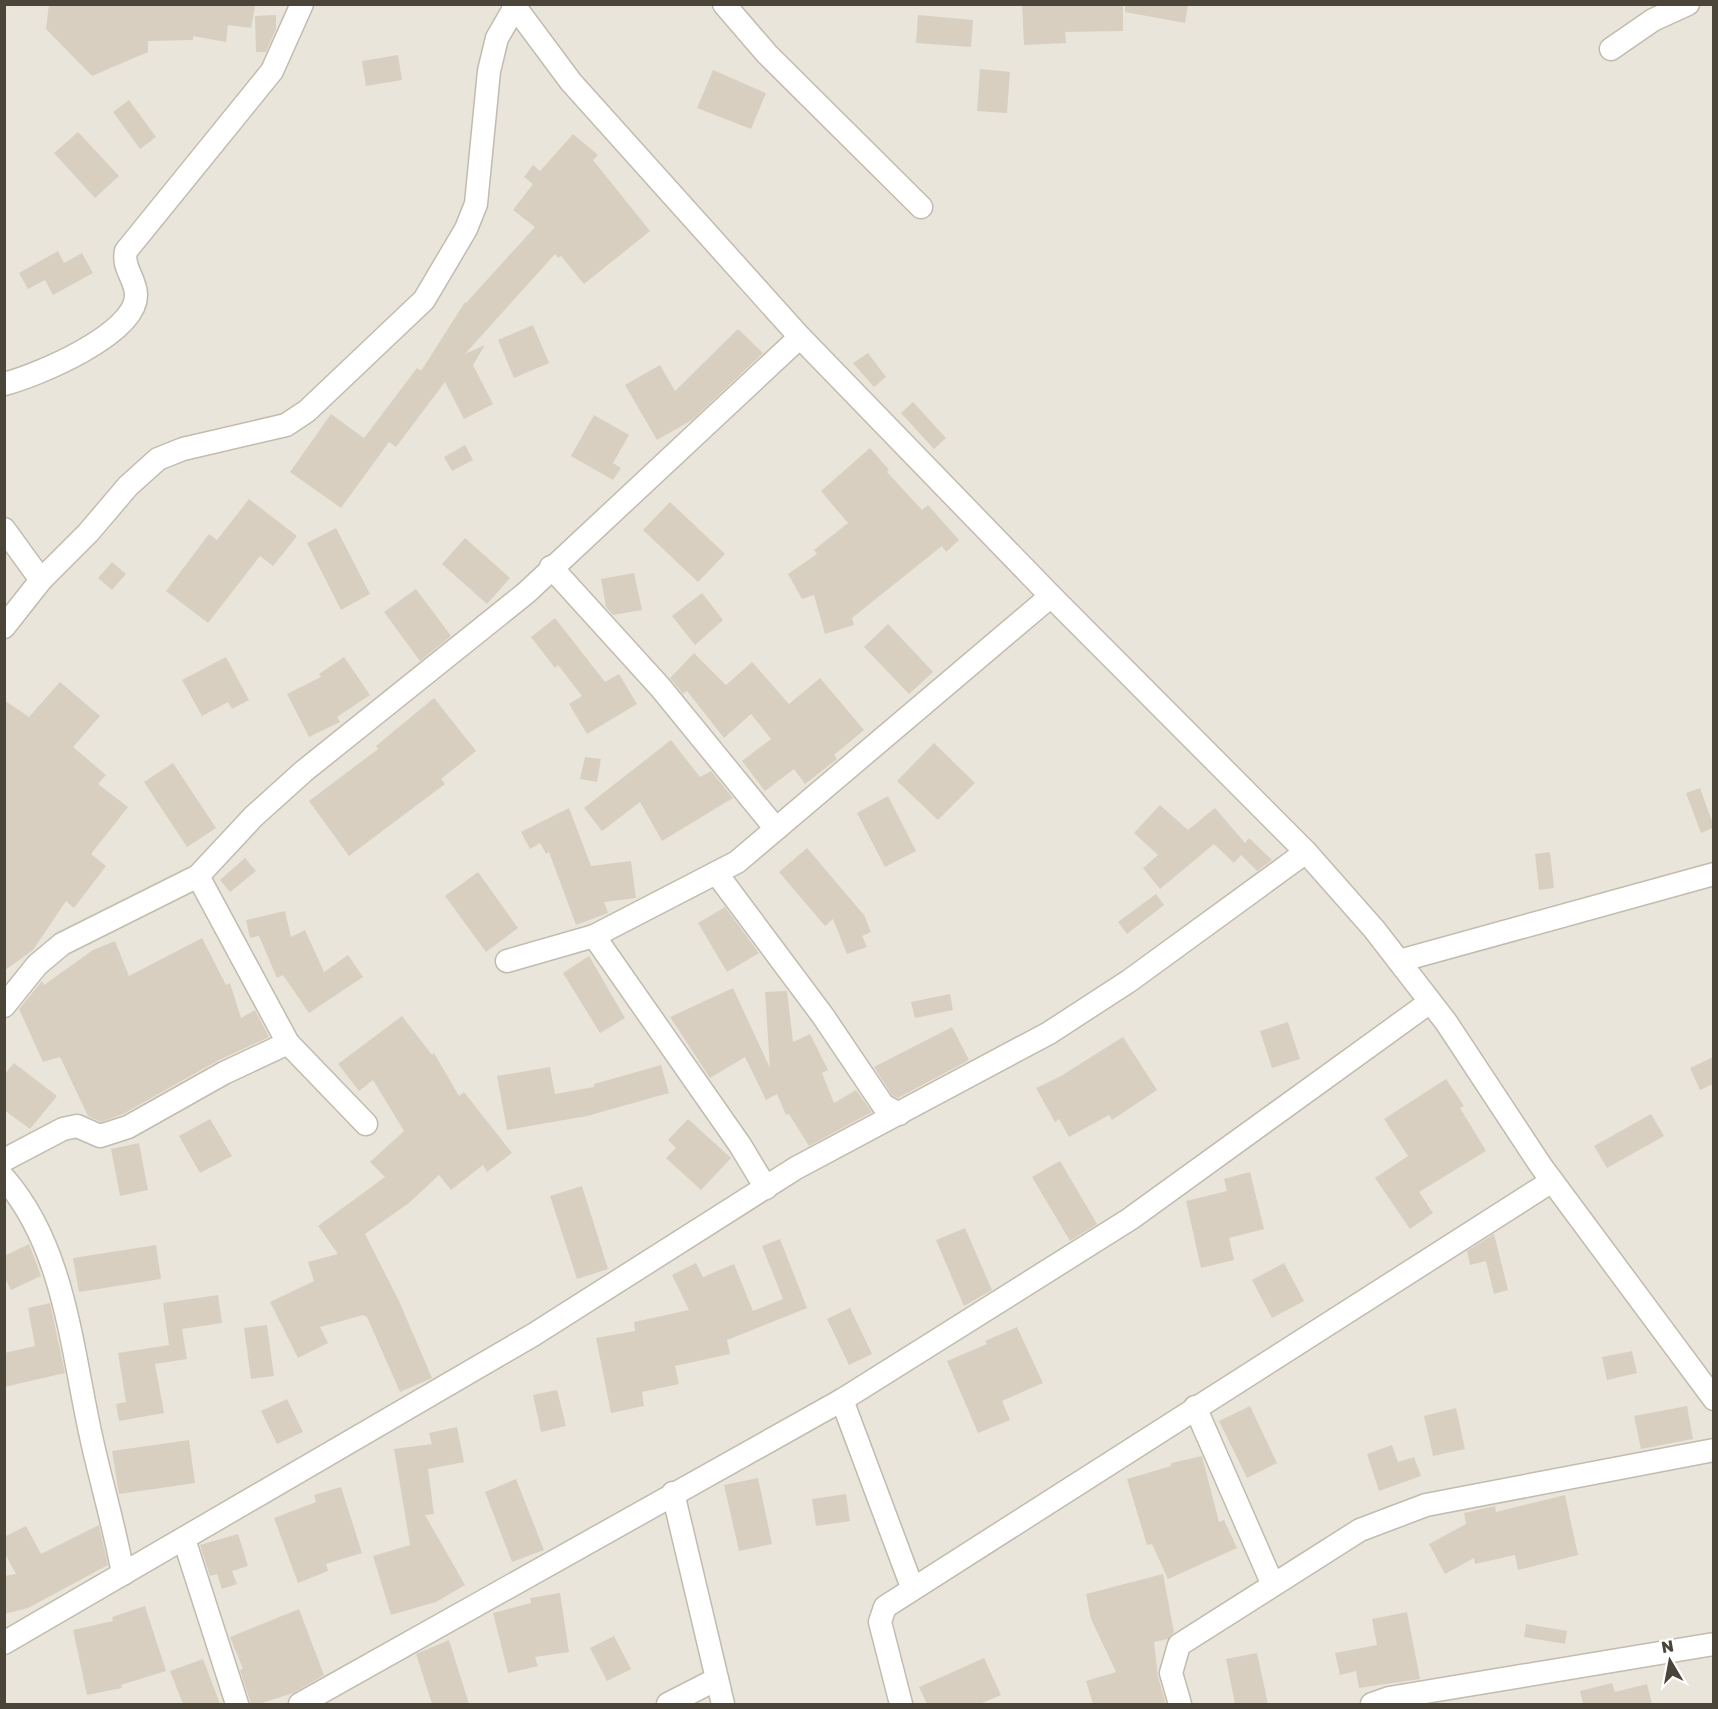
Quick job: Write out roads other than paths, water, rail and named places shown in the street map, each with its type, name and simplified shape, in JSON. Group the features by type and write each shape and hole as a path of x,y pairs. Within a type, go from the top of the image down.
{"street":[{"path":"4,384 33,377 85,352 123,320 134,306 136,294 124,260 126,251 272,71 303,4"},
{"path":"724,4 767,54 921,207"},
{"path":"1611,49 1653,20 1688,4"},
{"path":"4,627 42,580 128,486 158,459 183,449 286,425 307,411 424,300 466,229 476,204 489,71 497,38 514,6 571,82 800,337 1051,596 1306,852 1399,961 1430,1002 1552,1181 1713,1400"},
{"path":"4,1006 37,965 62,944 198,876 254,816 304,771 526,593 551,567 800,337"},
{"path":"4,529 42,580"},
{"path":"551,567 660,687 776,829"},
{"path":"507,961 594,936 737,862 1051,596"},
{"path":"4,1643 533,1335 796,1168 1048,1033 1120,987 1306,852"},
{"path":"717,874 823,1016 883,1105 899,1114"},
{"path":"1399,961 1713,874"},
{"path":"198,876 288,1044 366,1124"},
{"path":"594,936 740,1145 766,1188"},
{"path":"300,1704 842,1400 1130,1219 1430,1002"},
{"path":"4,1160 63,1129 77,1126 100,1136 128,1127 224,1072 288,1044"},
{"path":"4,1178 26,1212 52,1261 79,1370 87,1422 115,1531 123,1574"},
{"path":"901,1704 880,1622 885,1607 912,1587 1552,1181"},
{"path":"842,1400 912,1587"},
{"path":"1194,1407 1273,1585"},
{"path":"1180,1704 1171,1673 1179,1645 1360,1530 1426,1505 1713,1450"},
{"path":"673,1493 723,1704"},
{"path":"184,1539 237,1704"},
{"path":"1372,1704 1389,1698 1713,1644"},
{"path":"668,1704 717,1679"}]}
